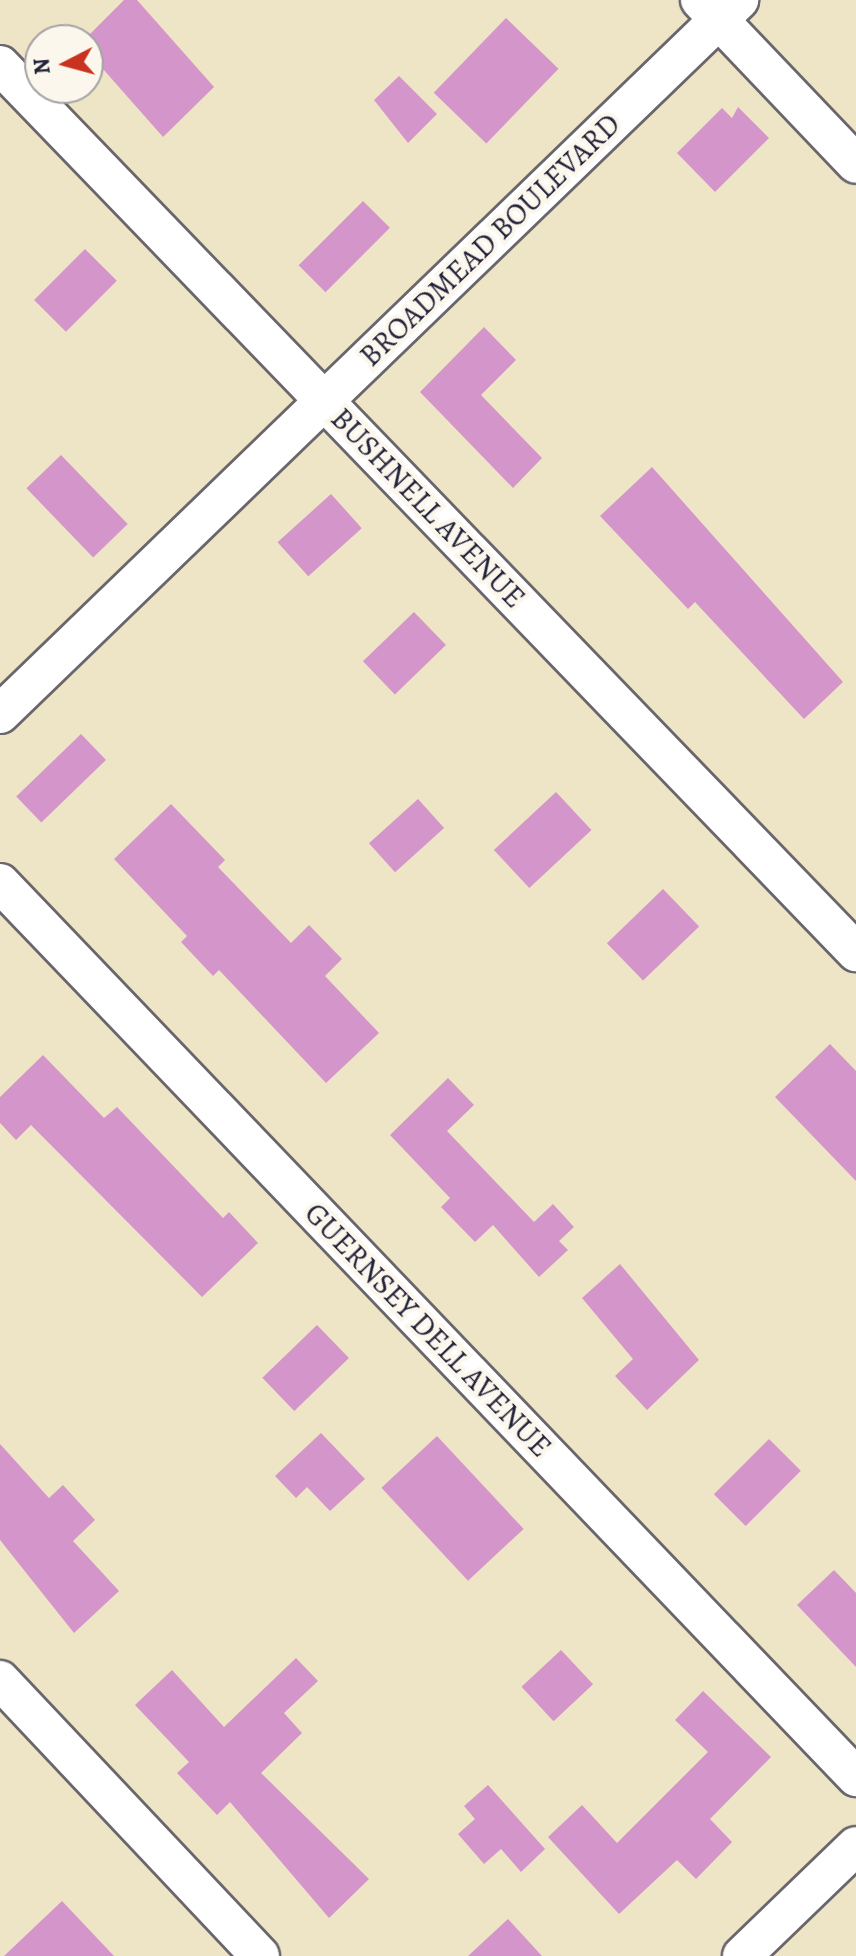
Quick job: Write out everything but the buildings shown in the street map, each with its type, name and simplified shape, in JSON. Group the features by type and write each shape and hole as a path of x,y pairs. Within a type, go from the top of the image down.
{"street":[{"path":"719,6 856,164"},
{"name":"BROADMEAD BOULEVARD","path":"0,714 324,401 719,6"},
{"name":"BUSHNELL AVENUE","path":"0,65 856,952"},
{"name":"GUERNSEY DELL AVENUE","path":"0,883 856,1777"},
{"path":"0,1680 260,1956"},
{"path":"742,1956 856,1846"}]}
